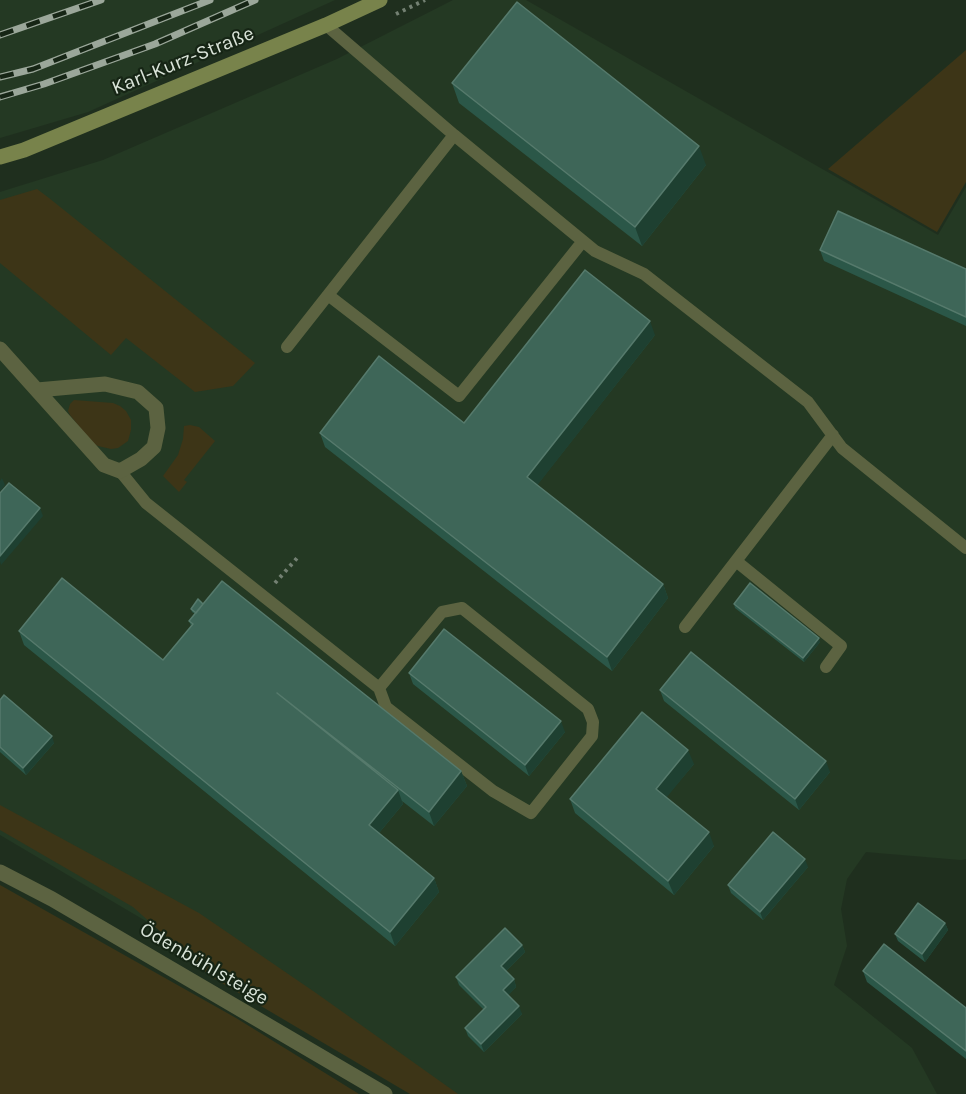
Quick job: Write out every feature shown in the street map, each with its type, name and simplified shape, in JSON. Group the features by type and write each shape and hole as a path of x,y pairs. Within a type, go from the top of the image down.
{"main road":[{"name":"Karl-Kurz-Straße","path":"0,157 24,150 326,25 380,0"}],"street":[{"path":"0,349 104,465 120,471 141,459 154,447 158,428 156,408 138,392 105,384 37,390"},
{"name":"Ödenbühlsteige","path":"0,872 52,899 385,1094"}],"lane":[{"path":"326,25 583,242 595,251 644,274 808,402 842,448 966,548"},
{"path":"287,347 454,135"},
{"path":"328,295 459,396 583,242"},
{"path":"684,627 832,435"},
{"path":"120,471 146,503 379,687 386,707 494,791 531,813 592,736 593,722 588,709 462,608 442,612 379,687"},
{"path":"736,561 841,646 826,667"}],"path":[{"path":"291,565 298,556"}],"shaded area":[{"path":"0,0 335,0 88,112 0,138"},
{"path":"453,0 526,0 938,235 966,187 966,859 866,852 847,879 841,909 847,946 834,985 912,1048 937,1094 439,1094 0,835 0,192 103,160 337,59"},
{"path":"966,50 966,182 937,232 828,169"},
{"path":"37,189 255,363 233,386 195,392 126,338 111,355 0,263 0,200"},
{"path":"74,400 113,403 120,406 131,420 128,441 118,448 111,449 92,443 68,411"},
{"path":"184,426 199,427 215,441 184,480 187,482 179,492 163,476 178,455"},
{"path":"0,805 199,913 458,1094 410,1094 210,976 133,907 0,830"},
{"path":"0,885 236,1018 359,1094 0,1094"}],"building":[{"path":"517,2 699,146 635,227 452,83"},
{"path":"838,211 966,269 966,317 820,250"},
{"path":"585,270 650,321 527,477 663,584 607,657 320,433 379,356 464,423"},
{"path":"9,483 40,508 0,556 0,493"},
{"path":"62,578 163,660 193,624 189,621 222,581 461,771 429,812 277,693 398,790 369,825 434,878 390,932 19,631"},
{"path":"750,583 819,638 803,658 734,604"},
{"path":"198,599 203,604 196,613 191,609"},
{"path":"444,629 561,721 525,765 409,673"},
{"path":"691,652 826,761 795,799 660,690"},
{"path":"4,695 52,736 23,768 0,747 0,700"},
{"path":"642,712 688,750 656,789 709,832 668,881 570,799"},
{"path":"773,832 805,859 760,912 728,885"},
{"path":"918,903 945,923 922,954 895,934"},
{"path":"505,928 522,945 501,966 514,979 503,990 519,1006 481,1044 465,1028 486,1007 456,977"},
{"path":"884,944 966,1008 966,1051 863,971"}],"railway":[{"path":"0,35 101,0"},
{"path":"0,77 33,69 210,0"},
{"path":"0,97 44,84 155,44 255,0"}]}
